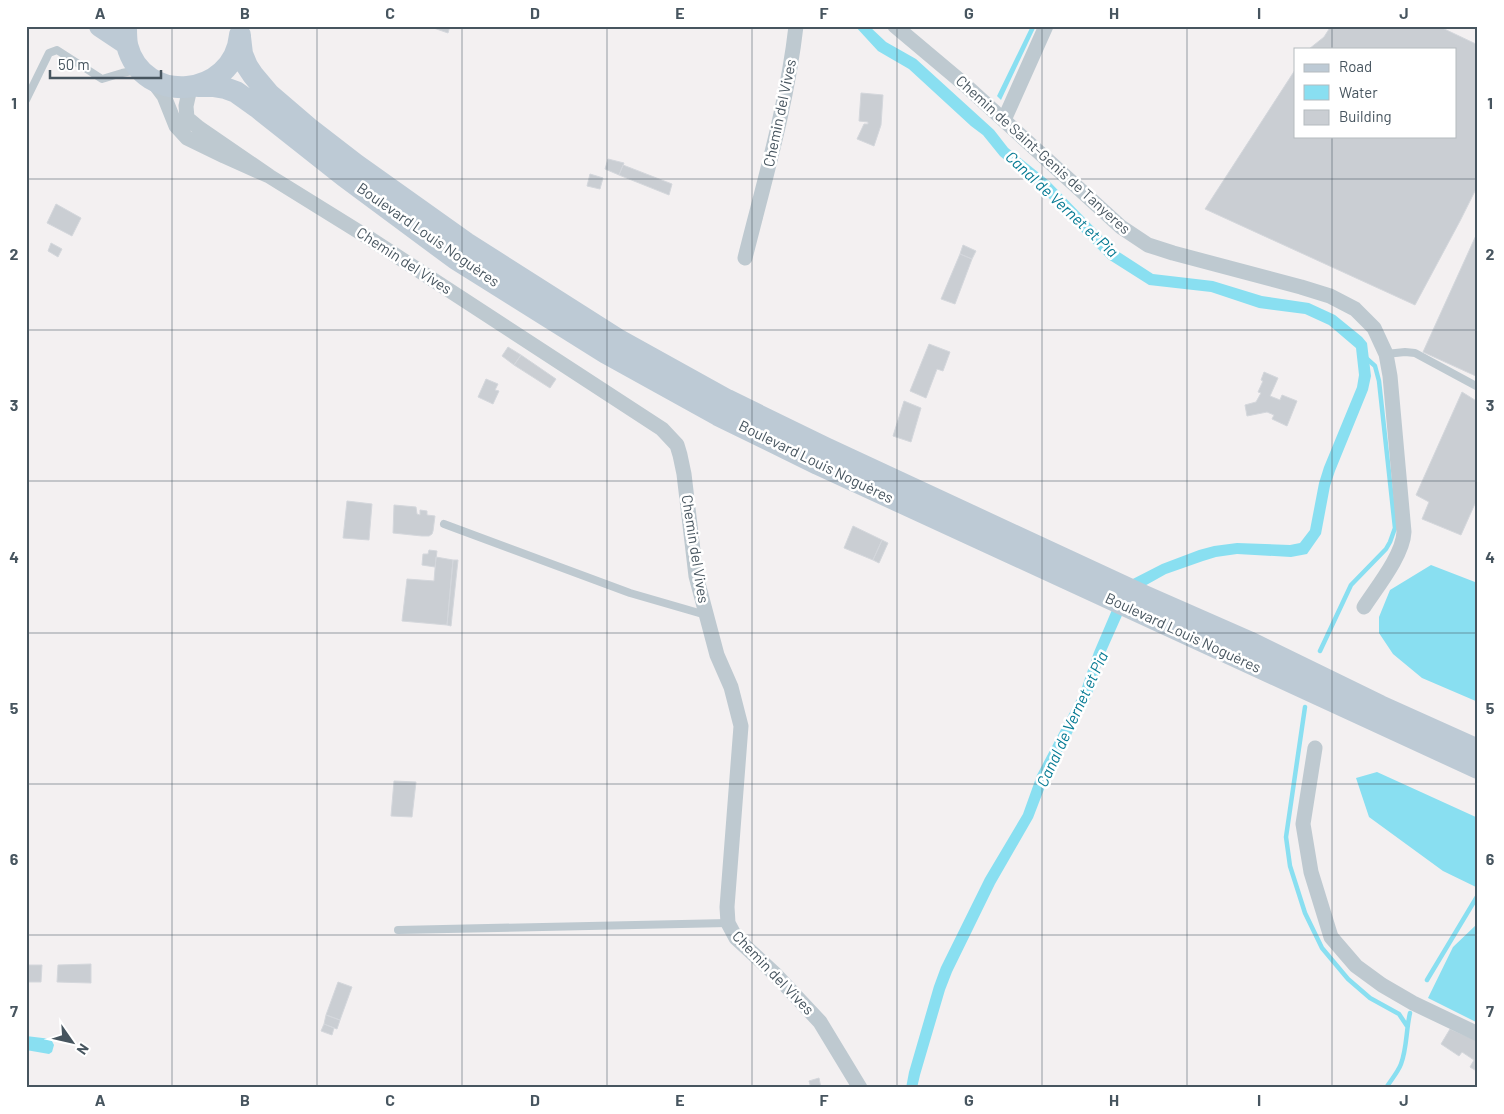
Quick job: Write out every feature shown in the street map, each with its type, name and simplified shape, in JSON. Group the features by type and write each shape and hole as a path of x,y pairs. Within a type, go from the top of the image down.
{"main road":[{"path":"100,26 112,33 131,59"},
{"path":"194,87 213,79 226,68 235,53 239,32"},
{"name":"Boulevard Louis Noguères","path":"239,32 242,54 253,75 269,94 311,130 354,164 466,243 617,339 727,400 1478,768"},
{"name":"Boulevard Louis Noguères","path":"131,59 163,85 176,88 213,86 236,92 344,176 456,258 606,353 718,415 818,464 1106,587"},
{"name":"Boulevard Louis Noguères","path":"1140,604 1249,642 1380,706 1478,750"}],"street":[{"name":"Chemin del Vives","path":"745,258 774,144 792,56 796,26"},
{"name":"Chemin de Saint-Genis de Tanyeres","path":"895,26 964,84 1121,227 1148,244 1173,253 1330,296 1354,309 1374,328 1386,354 1390,376 1404,541 1400,552 1364,607"},
{"path":"1004,120 1046,26"},
{"name":"Chemin del Vives","path":"131,59 164,96 176,126 187,138 269,176"},
{"name":"Chemin del Vives","path":"194,87 186,106 187,118 199,128 269,176 369,238 662,429 677,445 684,474 696,576 717,655 731,686 741,726 727,907 728,923 736,938 774,973 820,1022 860,1088"},
{"path":"1315,748 1303,824 1311,872 1331,937 1356,966 1382,985 1413,1004 1478,1034"}],"lane":[{"path":"26,100 49,53 57,50 102,79 131,59"},
{"path":"1386,354 1415,353 1478,387"},
{"path":"444,524 630,593 706,615"},
{"path":"398,930 728,923"}],"water":[{"name":"Canal de Vernet et Pia","path":"855,26 869,26 886,42 916,59 994,130 1008,148 1049,181 1116,250 1153,274 1213,281 1262,296 1309,303 1335,315 1367,343 1371,376 1368,390 1330,486 1321,534 1307,554 1291,557 1237,554 1216,557 1166,574 1132,593 1104,656 1091,697 1048,779 1033,818 995,884 952,972 945,990 917,1088 906,1088 909,1072 941,967 985,878 1023,814 1037,775 1080,693 1094,652 1123,584 1162,564 1214,546 1237,543 1290,545 1300,543 1310,530 1324,467 1357,387 1359,375 1356,348 1329,325 1305,314 1259,308 1211,292 1149,285 1108,259 1041,190 1000,156 983,135 909,69 878,51"},
{"path":"1031,26 1036,26 1001,100 997,96"},
{"path":"1431,565 1475,582 1478,585 1478,702 1422,678 1393,654 1379,633 1379,617 1390,590"},
{"path":"1377,772 1478,818 1478,888 1443,871 1369,817 1356,778"},
{"path":"1478,925 1478,1023 1428,998 1453,947"},
{"path":"26,1036 51,1039 54,1045 52,1052 49,1054 26,1050"}],"building":[{"path":"428,26 450,26 448,33"},
{"path":"1331,26 1438,26 1478,45 1478,185 1415,305 1205,209 1294,72 1294,138 1456,138 1456,48 1310,48 1324,37"},
{"path":"861,93 883,95 881,125 874,146 857,139 864,124 868,124 868,122 859,121"},
{"path":"608,159 624,163 619,175 605,169"},
{"path":"623,165 672,184 669,195 619,175"},
{"path":"590,174 603,178 600,189 587,186"},
{"path":"56,204 81,218 72,236 47,223"},
{"path":"1478,231 1478,377 1423,352"},
{"path":"51,243 62,249 58,257 48,251"},
{"path":"963,245 976,251 972,259 960,254"},
{"path":"960,254 972,259 955,304 941,299"},
{"path":"929,344 950,352 943,371 937,369 926,398 910,391"},
{"path":"508,347 521,355 514,365 502,356"},
{"path":"521,355 556,379 550,388 514,365"},
{"path":"1264,372 1278,378 1270,396 1280,400 1282,395 1297,401 1287,426 1272,419 1274,415 1267,412 1247,416 1245,405 1256,402 1261,393 1258,392 1263,381 1261,380"},
{"path":"486,379 498,384 495,390 499,391 493,404 478,397"},
{"path":"1462,392 1478,402 1478,497 1461,535 1422,519 1429,502 1416,495"},
{"path":"904,401 921,408 911,442 893,436"},
{"path":"347,501 372,504 369,540 343,538"},
{"path":"394,505 416,507 417,514 420,515 420,510 427,511 427,515 435,516 432,534 422,536 393,533"},
{"path":"853,526 882,540 873,560 844,548"},
{"path":"882,540 888,543 879,563 873,560"},
{"path":"429,550 437,551 435,567 422,565 423,554 428,554"},
{"path":"436,557 453,560 447,625 402,621 407,579 434,581"},
{"path":"453,560 458,560 451,626 447,625"},
{"path":"394,781 416,782 412,817 391,816"},
{"path":"91,964 91,983 57,982 58,965"},
{"path":"26,965 42,965 41,982 26,982"},
{"path":"338,982 352,987 340,1020 326,1015"},
{"path":"326,1015 340,1020 337,1029 324,1024"},
{"path":"324,1024 334,1028 332,1035 321,1031"},
{"path":"1450,1029 1478,1041 1478,1072 1470,1067 1474,1060 1462,1052 1459,1056 1441,1044"},
{"path":"819,1078 821,1088 811,1088 809,1081"}],"waterway":[{"path":"1320,651 1351,585 1386,549 1395,528 1379,381 1375,366 1365,357"},
{"path":"1305,707 1286,837 1290,866 1305,913 1322,948 1348,979 1370,998 1399,1014 1407,1026"},
{"path":"1427,980 1478,895"},
{"path":"1386,1088 1401,1064 1410,1013"}]}
